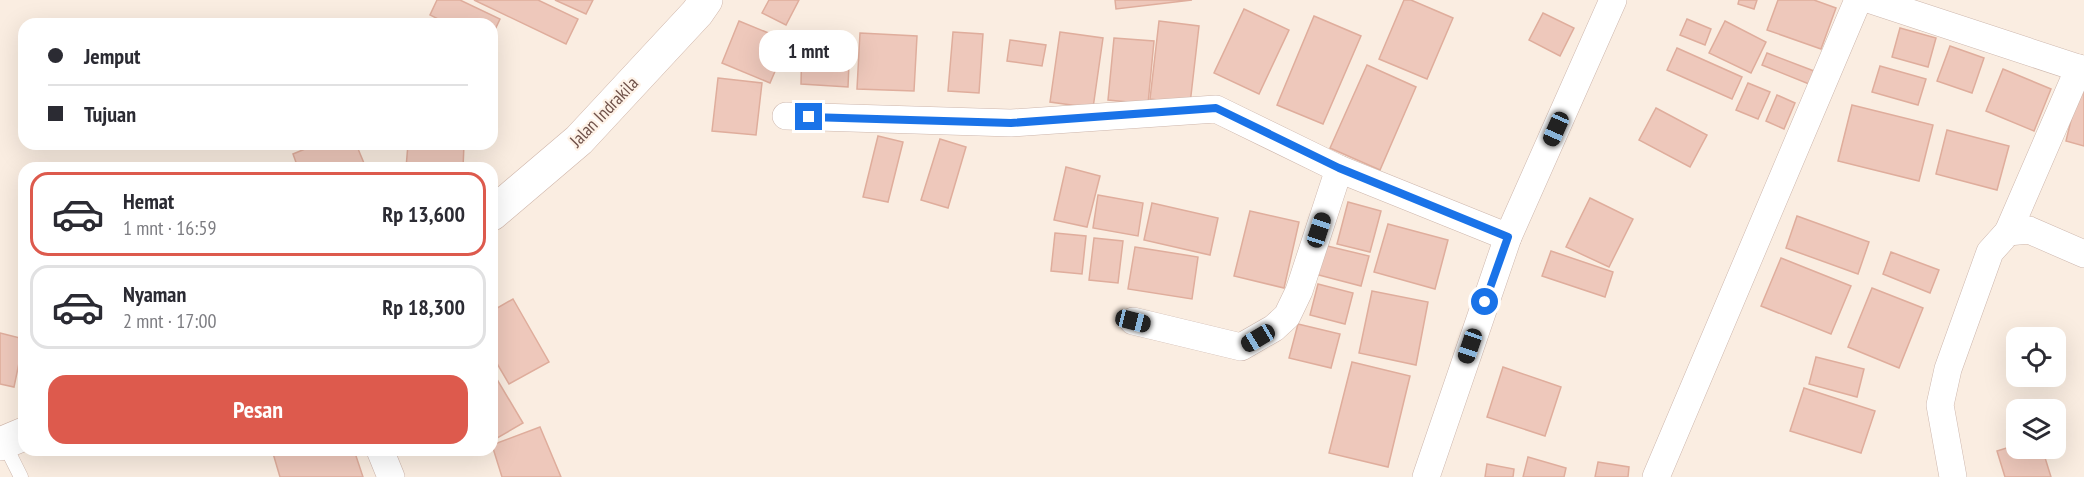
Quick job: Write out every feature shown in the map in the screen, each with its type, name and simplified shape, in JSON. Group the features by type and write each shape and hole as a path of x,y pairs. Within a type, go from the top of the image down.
{"street":[{"name":"Jalan Indrakila","path":"498,209 579,140 697,13 706,0"},
{"path":"1426,477 1508,237 1613,0"},
{"path":"1656,477 1858,0"},
{"path":"1871,0 2082,69 2008,232 1990,252 1948,369 1940,405 1953,477"},
{"path":"786,116 1011,123 1216,108 1339,168 1508,237"},
{"path":"1133,321 1241,348 1274,328 1287,316 1299,291 1339,168"},
{"path":"2008,232 2029,230 2084,254"},
{"path":"382,456 391,477"}],"lane":[{"path":"9,441 21,477"}],"building":[{"path":"437,0 460,0 498,18 436,18 430,15"},
{"path":"474,0 538,0 578,19 566,44"},
{"path":"555,0 593,0 586,14"},
{"path":"769,0 799,0 786,25 762,13"},
{"path":"1115,0 1192,0 1116,9"},
{"path":"1404,0 1411,0 1453,18 1427,79 1379,59"},
{"path":"1739,0 1757,0 1754,9 1738,4"},
{"path":"1778,0 1814,0 1836,8 1821,49 1767,30"},
{"path":"1244,9 1289,30 1259,94 1214,73"},
{"path":"1543,13 1574,28 1560,56 1529,40"},
{"path":"1314,16 1361,36 1323,124 1277,105"},
{"path":"1687,19 1711,29 1705,45 1680,35"},
{"path":"739,21 788,41 770,83 722,63"},
{"path":"1159,21 1199,26 1190,104 1150,99"},
{"path":"1725,21 1766,42 1751,73 1709,53"},
{"path":"1900,28 1936,38 1928,67 1892,57"},
{"path":"953,32 983,34 979,93 948,91"},
{"path":"1060,32 1103,38 1093,108 1050,102"},
{"path":"860,33 917,36 914,91 857,89"},
{"path":"802,36 850,39 848,87 801,84"},
{"path":"1114,38 1154,41 1148,104 1108,100"},
{"path":"1010,40 1046,45 1042,66 1007,61"},
{"path":"1950,46 1984,58 1972,93 1937,81"},
{"path":"1677,48 1742,77 1732,99 1667,70"},
{"path":"1767,53 1814,71 1809,84 1762,65"},
{"path":"1367,65 1416,87 1380,170 1330,148"},
{"path":"1880,66 1926,79 1918,105 1872,92"},
{"path":"2003,69 2051,89 2034,131 1986,111"},
{"path":"718,78 762,83 756,135 712,131"},
{"path":"1748,83 1770,92 1758,119 1736,110"},
{"path":"2080,83 2084,84 2084,146 2066,141"},
{"path":"1777,95 1795,103 1784,129 1766,121"},
{"path":"1852,105 1933,125 1919,181 1838,161"},
{"path":"1656,108 1707,135 1690,167 1639,140"},
{"path":"1947,130 2009,146 1997,190 1936,174"},
{"path":"878,136 903,142 888,202 863,197"},
{"path":"940,139 966,147 948,208 921,200"},
{"path":"303,150 358,150 364,162 296,162 293,154"},
{"path":"408,150 464,150 463,162 406,162"},
{"path":"1066,167 1100,176 1087,227 1054,220"},
{"path":"1098,195 1143,203 1138,236 1093,228"},
{"path":"1590,198 1633,219 1609,267 1566,247"},
{"path":"1348,202 1381,211 1370,252 1337,244"},
{"path":"1152,203 1218,218 1210,255 1144,240"},
{"path":"1250,211 1299,222 1284,288 1234,276"},
{"path":"1797,216 1869,242 1858,274 1786,248"},
{"path":"1388,224 1448,240 1435,289 1374,272"},
{"path":"1055,233 1086,236 1082,274 1051,271"},
{"path":"1094,238 1123,241 1118,283 1089,280"},
{"path":"1319,244 1369,256 1361,286 1311,273"},
{"path":"1135,247 1198,257 1192,299 1128,289"},
{"path":"1551,251 1613,272 1605,297 1542,276"},
{"path":"1891,252 1939,270 1930,293 1883,274"},
{"path":"1781,258 1851,286 1831,334 1761,306"},
{"path":"1318,284 1353,293 1345,324 1310,315"},
{"path":"1872,288 1923,308 1899,368 1848,347"},
{"path":"1372,291 1428,302 1416,365 1359,353"},
{"path":"513,299 549,362 509,384 498,365 498,308"},
{"path":"1298,324 1340,334 1331,368 1289,358"},
{"path":"0,333 18,338 18,368 14,387 0,384"},
{"path":"1816,357 1864,369 1857,397 1809,384"},
{"path":"1352,362 1410,376 1388,467 1329,453"},
{"path":"1503,367 1561,387 1545,436 1487,417"},
{"path":"498,381 523,423 498,438"},
{"path":"1804,388 1875,411 1861,453 1790,431"},
{"path":"540,427 561,477 502,477 495,456 498,456 498,443"},
{"path":"2006,448 2006,459 2045,459 2051,477 2005,477 1997,451"},
{"path":"274,456 356,456 363,477 280,477"},
{"path":"1528,457 1566,468 1564,477 1523,477"},
{"path":"1598,462 1629,467 1628,477 1595,477"},
{"path":"1487,464 1514,469 1513,477 1485,477"}],"route":[{"path":"809,117 1011,123 1216,108 1339,168 1508,237 1485,302"}]}
